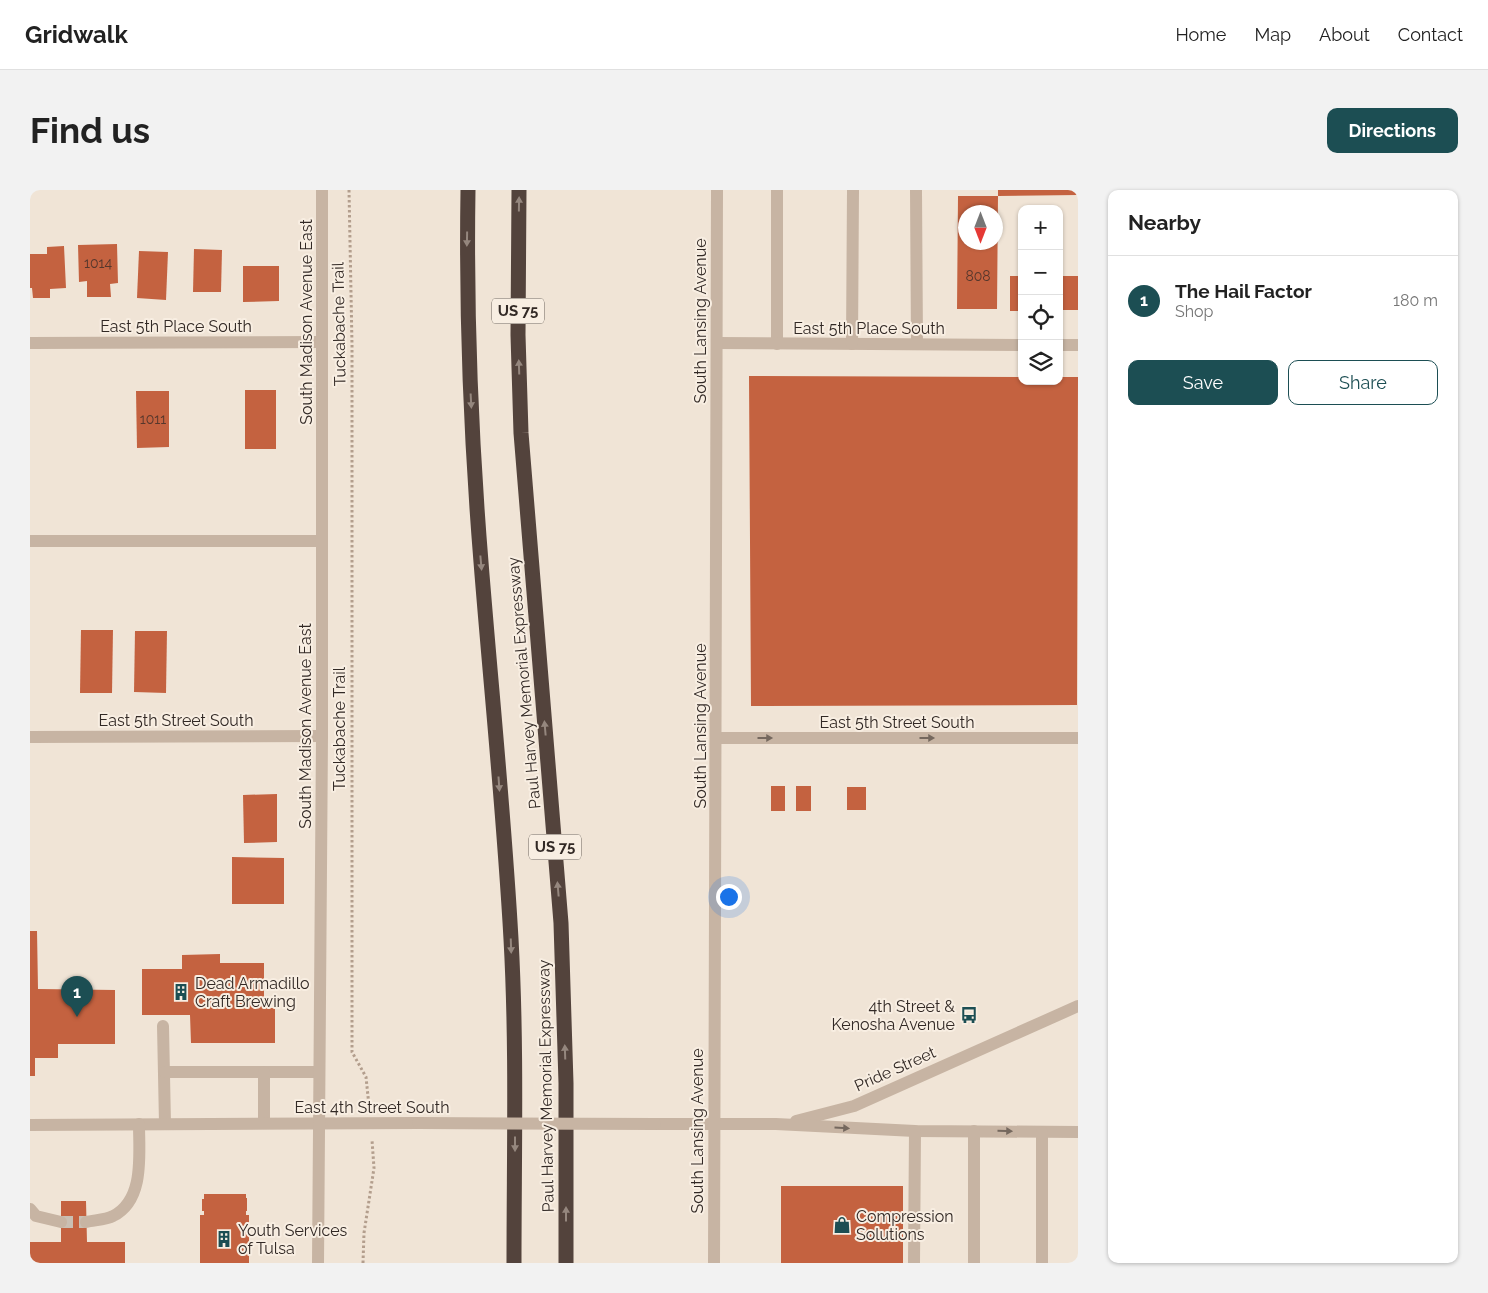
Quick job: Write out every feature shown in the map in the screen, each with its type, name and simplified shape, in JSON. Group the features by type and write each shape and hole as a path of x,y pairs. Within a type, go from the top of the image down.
{"highway":[{"name":"Paul Harvey Memorial Expressway","path":"468,190 468,359 474,464 511,939 515,1078 514,1263"},
{"name":"Paul Harvey Memorial Expressway","path":"519,190 518,335 521,433 561,923 566,1083 566,1263"}],"street":[{"name":"South Madison Avenue East","path":"318,1263 322,736 322,190"},
{"name":"South Lansing Avenue","path":"714,1263 717,190"},
{"path":"777,190 777,344"},
{"path":"852,344 853,190"},
{"path":"916,190 917,344"},
{"name":"East 5th Place South","path":"30,343 322,342"},
{"name":"East 5th Place South","path":"717,343 1018,345"},
{"path":"1063,345 1078,345"},
{"path":"30,541 322,541"},
{"name":"East 5th Street South","path":"30,737 322,736"},
{"name":"East 5th Street South","path":"716,738 1078,738"},
{"name":"Pride Street","path":"776,1124 810,1118 854,1106 1078,1006"},
{"path":"163,1026 165,1124"},
{"path":"165,1072 318,1072"},
{"path":"264,1072 264,1123"},
{"name":"East 4th Street South","path":"30,1125 370,1122 714,1126"},
{"path":"86,1222 112,1217 124,1208 135,1189 139,1168 139,1124"},
{"name":"Pride Street","path":"714,1126 776,1124 915,1131 1078,1132"},
{"path":"914,1263 915,1131"},
{"path":"974,1131 974,1263"},
{"path":"1042,1132 1042,1263"},
{"path":"30,1210 36,1216 61,1222"}],"path":[{"name":"Tuckabache Trail","path":"349,190 352,345 352,1052 366,1077 374,1168 364,1233 363,1263"}],"building":[{"path":"998,190 1078,190 1078,195 998,196"},
{"path":"958,196 998,196 998,205 958,205 958,250 998,250 997,309 957,309"},
{"path":"117,244 118,283 110,284 111,297 87,297 87,281 79,282 78,245"},
{"path":"64,246 66,288 50,289 50,298 33,298 32,288 30,288 30,254 47,254 47,247"},
{"path":"194,249 222,250 221,292 193,292"},
{"path":"139,251 168,252 166,300 137,298"},
{"path":"243,266 279,266 279,301 243,302"},
{"path":"1010,276 1018,276 1018,311 1010,311"},
{"path":"1063,276 1078,276 1078,310 1063,310"},
{"path":"749,376 1018,377 1018,385 1063,385 1063,377 1078,377 1077,705 751,706"},
{"path":"245,390 276,390 276,449 245,449"},
{"path":"136,391 169,391 169,447 137,448"},
{"path":"81,630 113,630 112,693 80,693"},
{"path":"135,631 167,631 166,693 134,692"},
{"path":"771,786 785,786 785,811 771,811"},
{"path":"796,786 811,786 811,811 796,811"},
{"path":"847,787 866,787 866,810 847,810"},
{"path":"277,794 277,842 244,843 243,795"},
{"path":"232,857 284,858 284,904 232,904"},
{"path":"30,931 37,931 38,989 115,990 115,1044 58,1044 58,1058 35,1058 35,1076 30,1076"},
{"path":"220,954 220,963 264,963 264,1008 275,1008 275,1043 191,1043 190,1015 142,1015 142,969 182,969 182,955"},
{"name":"Compression Solutions","path":"781,1186 903,1186 903,1263 781,1263"},
{"name":"Youth Services of Tulsa","path":"204,1194 246,1194 246,1215 249,1215 249,1263 200,1263 200,1215 204,1215 202,1199 204,1199"},
{"path":"61,1201 86,1201 87,1242 125,1242 125,1263 30,1263 30,1242 61,1242"}],"tunnel":[{"path":"61,1222 86,1222"}],"place":[{"name":"Dead Armadillo Craft Brewing","path":"181,992"},
{"name":"4th Street & Kenosha Avenue","path":"969,1015"},
{"name":"The Hail Factor","path":"77,1017"},
{"name":"Compression Solutions","path":"842,1225"},
{"name":"Youth Services of Tulsa","path":"224,1239"}]}
